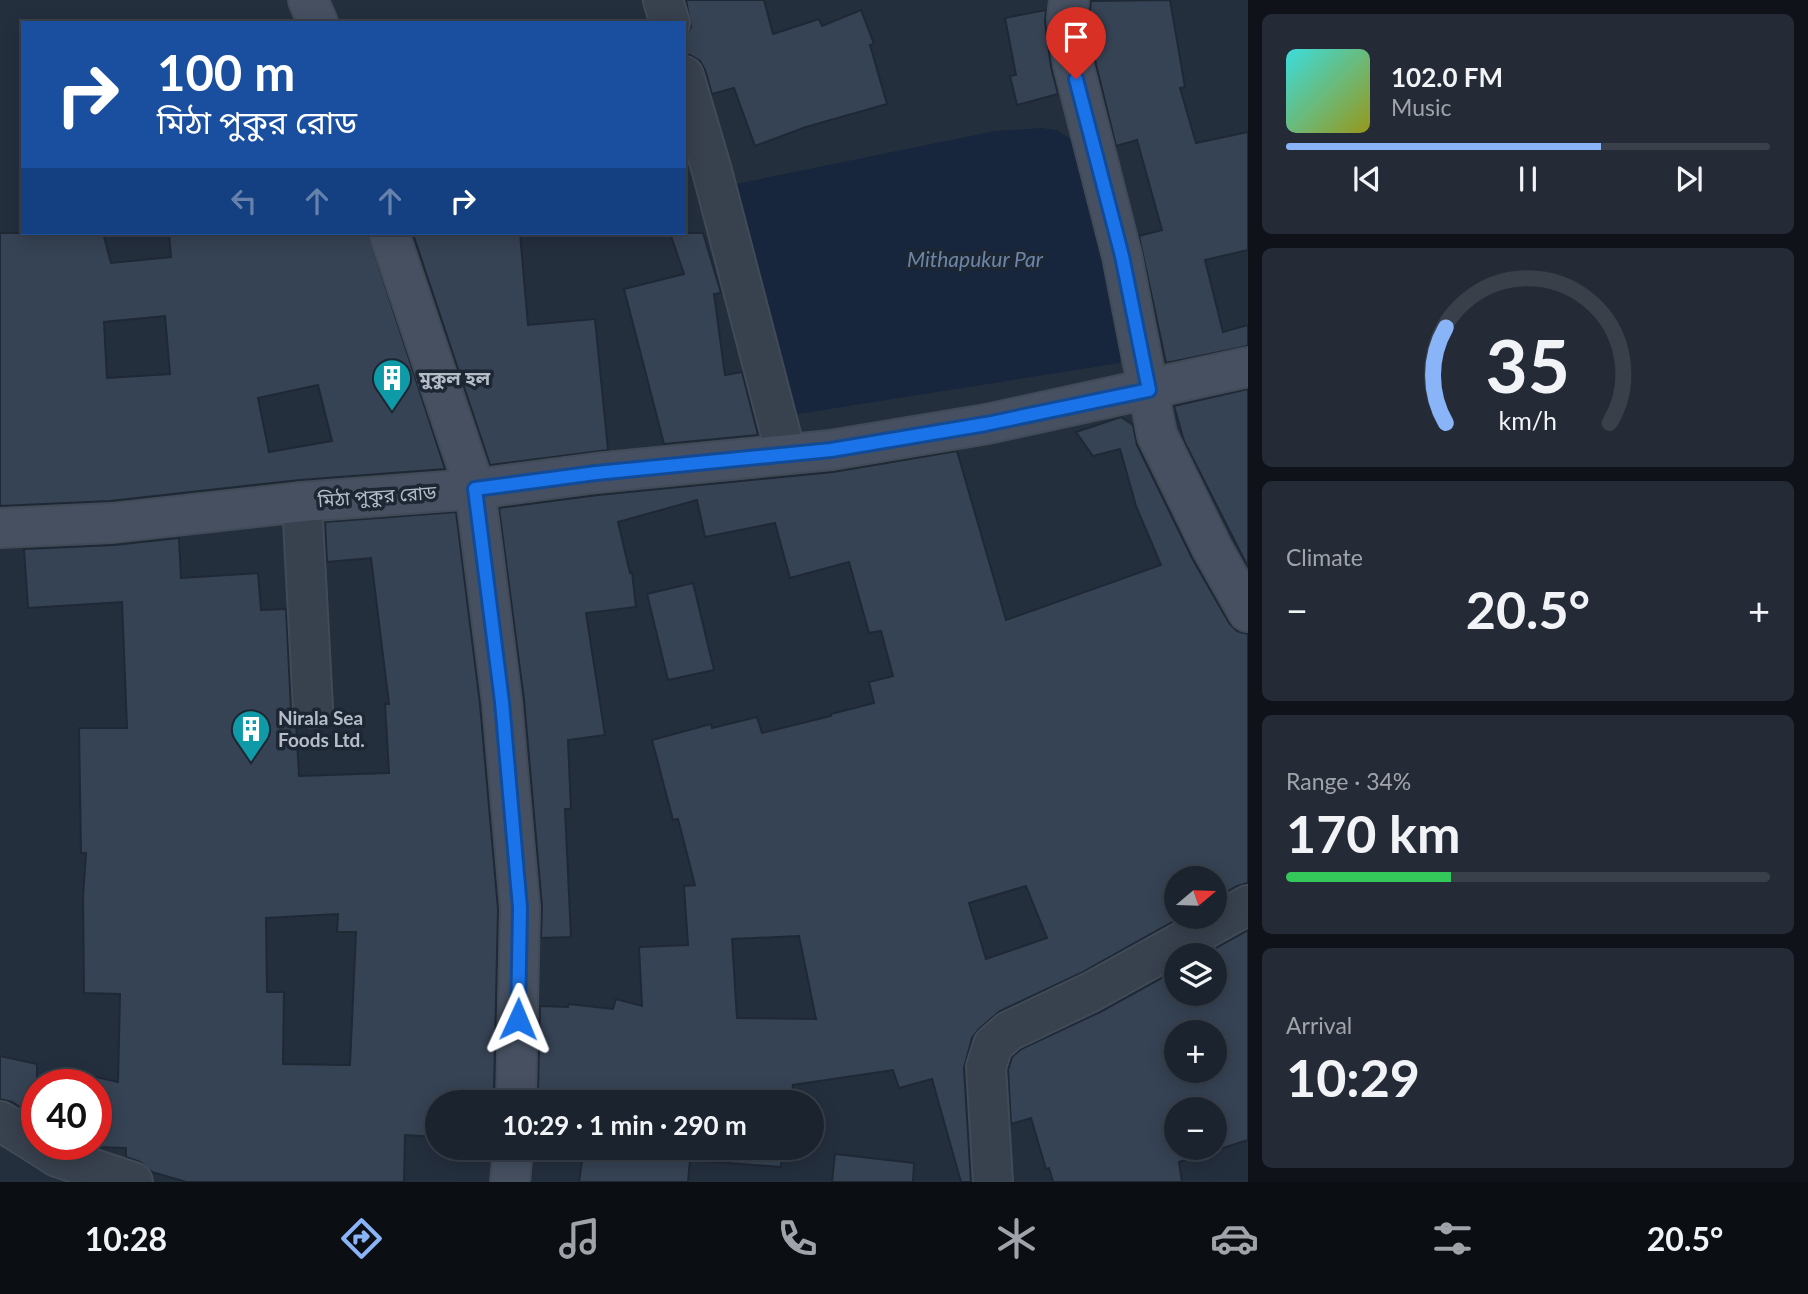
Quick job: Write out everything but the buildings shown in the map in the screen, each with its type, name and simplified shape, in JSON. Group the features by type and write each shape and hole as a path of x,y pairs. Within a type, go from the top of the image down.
{"street":[{"path":"308,0 316,21"},
{"path":"663,0 669,21"},
{"path":"1069,0 1067,19 1073,64 1122,256 1157,435 1212,548 1248,612"},
{"path":"686,83 786,454"},
{"path":"389,235 475,489 502,702 520,908 516,1090"},
{"name":"মিঠা পুকুর রোড","path":"0,528 112,523 302,502 475,489 596,473 831,450 986,424 1248,367"},
{"path":"302,502 313,708"},
{"path":"993,1182 986,1068 993,1045 1009,1031 1091,992 1248,905"},
{"path":"0,1121 21,1134"},
{"path":"66,1160 133,1182"},
{"path":"510,1182 512,1160"}],"water":[{"name":"Mithapukur Par","path":"1041,128 1057,130 1074,141 1124,336 1120,363 779,417 721,187 995,131"}],"place":[{"name":"মুকুল হল","path":"392,412"},
{"name":"Nirala Sea Foods Ltd.","path":"251,763"}],"route":[{"path":"518,1019 520,908 502,702 475,489 596,473 831,450 986,424 1149,390 1122,256 1076,79"}]}
